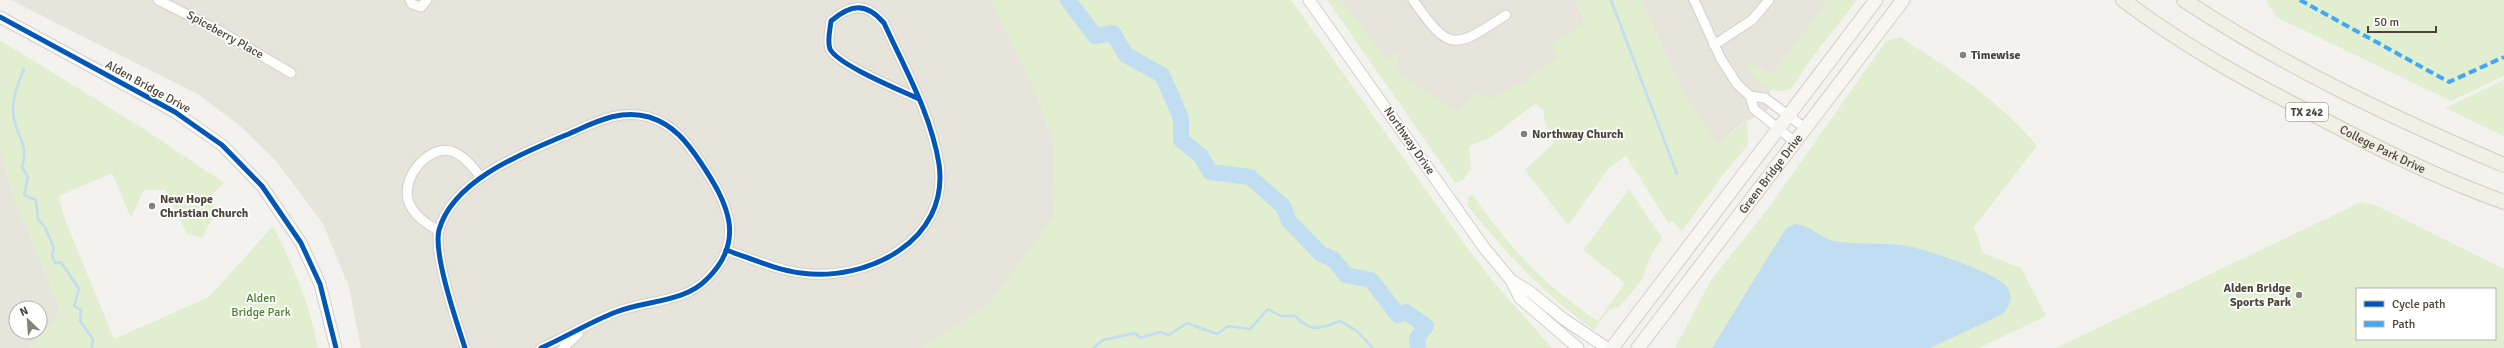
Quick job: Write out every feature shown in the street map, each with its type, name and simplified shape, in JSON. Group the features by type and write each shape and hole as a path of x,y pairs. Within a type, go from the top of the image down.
{"main road":[{"name":"Green Bridge Drive","path":"1638,348 1903,0"},
{"name":"College Park Drive","path":"2123,0 2208,57 2297,107 2418,167 2468,189 2504,202"},
{"name":"TX 242","path":"2184,0 2226,27 2337,90 2427,133 2504,165"},
{"name":"Green Bridge Drive","path":"1612,348 1777,127 1873,4"},
{"path":"1873,4 1891,16"}],"street":[{"name":"Spiceberry Place","path":"158,0 218,30 291,73"},
{"path":"410,0 412,4 421,7 427,0"},
{"name":"Northway Drive","path":"1309,0 1485,249 1511,280 1520,298 1578,348"},
{"path":"1413,0 1440,35 1457,42 1474,36 1506,16"},
{"path":"1694,0 1727,70 1750,96 1754,109 1795,142"},
{"path":"1714,45 1752,20 1769,0"},
{"path":"726,250 789,271 814,274 859,268 892,256 908,245 923,231 932,215 939,186 939,166 927,116 884,23 874,12 860,7 843,11 831,21 828,35 830,49 842,62 918,99"},
{"name":"Alden Bridge Drive","path":"0,17 174,112 222,145 262,186 301,243 320,284 336,348"},
{"path":"1750,96 1765,98 1805,128"},
{"path":"465,348 440,256 439,231 453,206 481,177 517,156 607,118 628,115 648,117 668,126 684,138 720,191 729,219 726,250 714,271 699,286 690,292 624,309 541,348"},
{"path":"439,231 418,217 409,203 406,188 411,175 429,155 439,151 451,151 464,158 481,177"},
{"name":"Northway Drive","path":"1511,280 1529,291 1565,320 1607,348"},
{"path":"563,348 593,324"}],"shaded area":[{"path":"11,0 991,0 1037,94 1054,144 1053,218 989,305 922,348 361,348 349,287 323,224 277,162 239,125 199,95"},
{"path":"1336,0 1575,0 1596,44 1452,130 1389,68"},
{"path":"1641,0 1829,0 1772,75 1768,110 1741,124 1717,145 1683,93"},
{"path":"0,149 11,190 61,312 48,327 48,300 8,300 8,340 37,340 30,348 0,348"}],"green space":[{"path":"991,0 1291,0 1466,246 1492,280 1552,348 922,348 989,305 1053,218 1054,144 1037,94"},
{"path":"1327,0 1342,0 1386,59 1397,52 1400,55 1395,71 1457,112 1476,92 1492,98 1526,80 1558,58 1552,44 1586,22 1575,0 1641,0 1683,93 1717,144 1747,121 1748,145 1723,175 1682,231 1672,220 1669,224 1626,156 1609,168 1568,225 1525,170 1554,143 1544,120 1544,110 1535,104 1490,138 1469,146 1471,169 1463,180 1455,183"},
{"path":"1829,0 1857,0 1808,63 1791,89 1775,91 1759,82 1746,65 1752,63 1772,75"},
{"path":"2266,0 2504,0 2504,76 2451,101 2276,17"},
{"path":"1900,37 1973,86 2007,114 2037,146 1974,227 1983,253 2021,268 2046,316 1979,348 1675,348 1711,280 1767,210 1886,41"},
{"name":"Alden Bridge Park","path":"0,40 144,129 224,183 211,195 215,213 202,238 187,234 165,190 144,190 131,218 112,173 59,196 64,217 114,339 209,297 273,226 306,301 318,348 30,348 37,340 48,340 48,327 61,312 11,190 0,149"},
{"path":"2504,80 2504,136 2445,108"},
{"path":"1629,189 1662,238 1650,257 1642,280 1620,306 1608,311 1594,330 1541,287 1511,257 1467,205 1469,197 1472,194 1500,231 1528,264 1560,293 1598,321 1625,283 1583,250"},
{"path":"2361,202 2377,206 2504,269 2504,348 2056,348"}],"water":[{"path":"1795,224 1807,227 1833,241 1906,246 1928,251 1960,262 1990,275 2007,287 2011,298 2008,307 2003,314 1930,348 1712,348 1786,228"}],"waterway":[{"path":"1068,0 1095,36 1113,33 1126,55 1162,75 1181,118 1181,140 1201,156 1210,172 1250,177 1283,206 1289,221 1321,254 1333,259 1346,275 1371,280 1398,315 1406,312 1426,326 1417,338 1418,348"},
{"path":"1611,0 1677,174"},
{"path":"24,69 15,93 13,106 14,119 24,147 22,167 28,177 24,195 36,200 38,219 45,227 54,248 52,255 55,263 61,262 79,289 74,306 81,310 80,321 93,339 92,348"},
{"path":"1093,348 1103,340 1135,333 1140,338 1160,332 1169,335 1187,323 1217,334 1228,326 1250,329 1268,309 1281,316 1295,316 1306,325 1316,328 1340,321 1357,331 1373,348"}],"marked path":[{"path":"2300,0 2449,82 2504,57"}],"cycle path":[{"path":"726,250 773,267 801,273 826,274 852,271 877,263 899,251 918,235 931,215 939,191 939,164 935,145 924,110 916,92 884,23 871,11 865,9 852,9 838,15 831,21 829,35 829,46 835,55 857,69 919,99"},
{"path":"0,17 175,112 222,145 262,186 301,243 320,284 336,348"},
{"path":"465,348 442,271 438,241 439,230 447,212 459,197 474,183 492,170 530,150 606,118 627,114 649,117 658,120 673,130 685,141 696,155 719,192 729,221 730,235 727,250 719,264 707,279 698,287 687,293 616,312 541,348"}],"place":[{"name":"Timewise","path":"1963,55"},
{"name":"Northway Church","path":"1524,134"},
{"name":"New Hope Christian Church","path":"152,206"},
{"name":"Alden Bridge Sports Park","path":"2299,295"}]}
